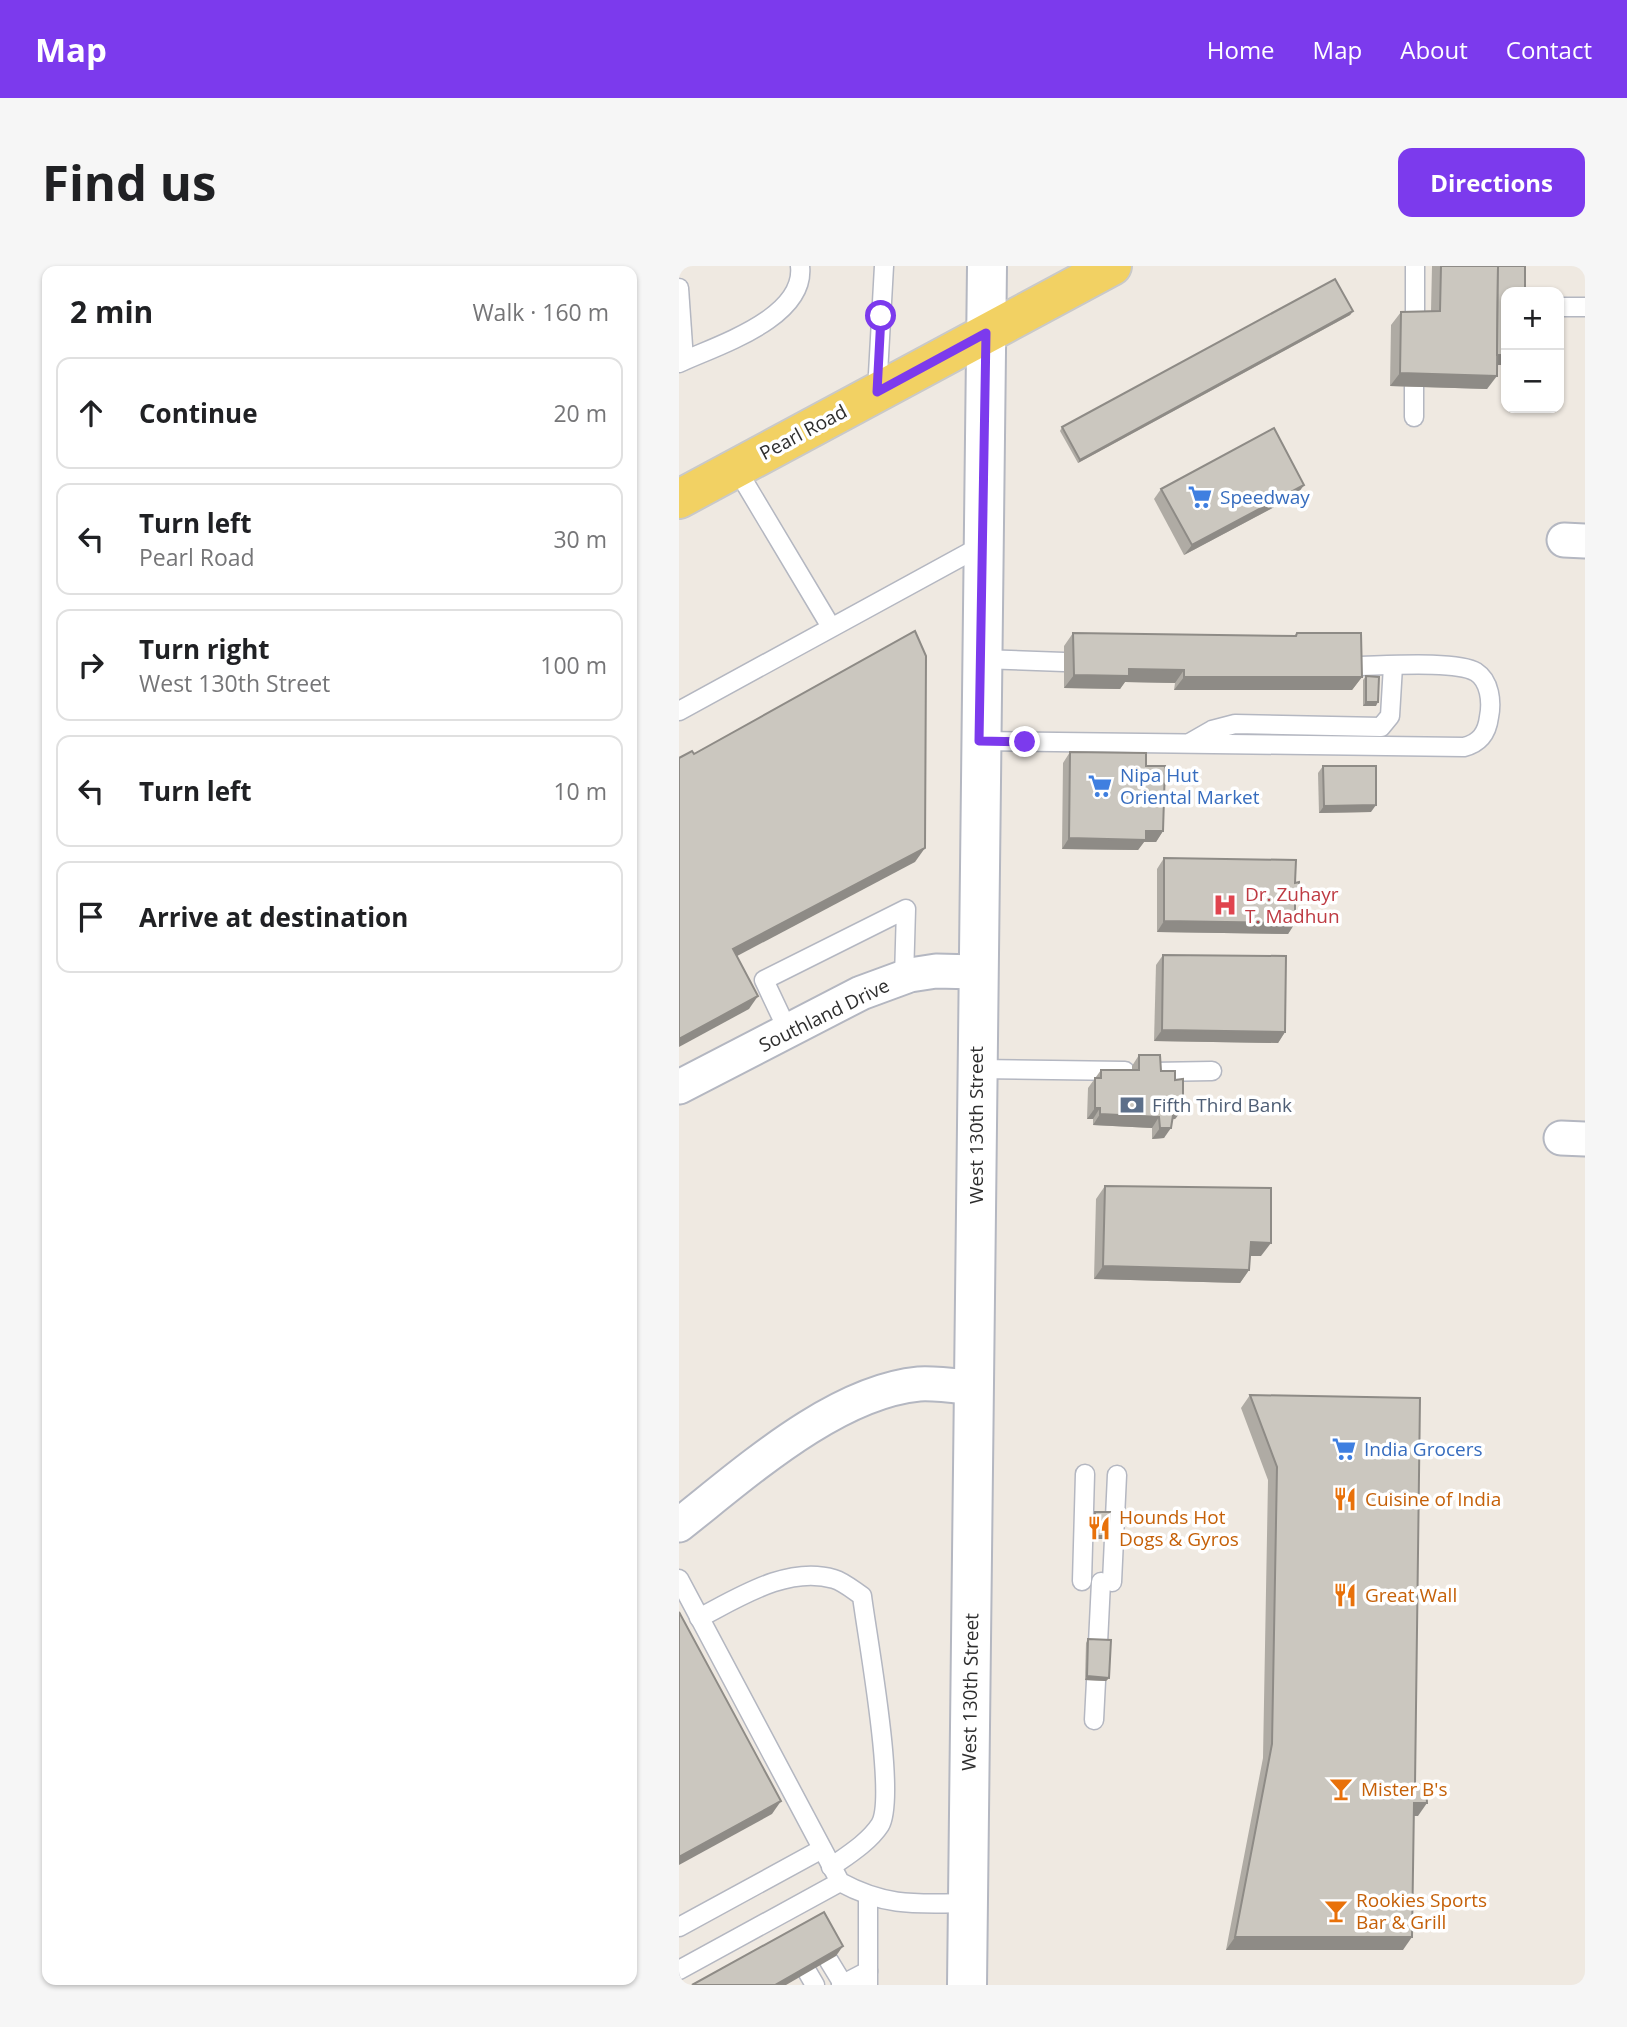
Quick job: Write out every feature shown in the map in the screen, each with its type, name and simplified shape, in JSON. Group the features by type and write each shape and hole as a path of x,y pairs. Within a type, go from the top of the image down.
{"main road":[{"name":"West 130th Street","path":"967,1985 986,266"},
{"name":"Pearl Road","path":"679,499 1112,266"}],"street":[{"name":"Southland Drive","path":"679,1087 861,993 904,978 936,971 977,972"},
{"path":"679,1525 769,1453 835,1414 873,1396 919,1384 973,1388"}],"lane":[{"path":"679,288 682,362 759,325 786,308 802,281 800,266"},
{"path":"877,392 884,266"},
{"path":"1415,266 1415,324"},
{"path":"1564,307 1585,307"},
{"path":"1414,387 1414,416"},
{"path":"736,468 831,627"},
{"path":"679,711 981,546"},
{"path":"980,659 1064,662"},
{"path":"979,741 1464,747 1480,740 1486,730 1491,704 1479,674 1456,666 1352,666"},
{"path":"1188,744 1212,730 1235,724 1381,727 1390,716 1394,666"},
{"path":"788,1031 764,980 906,909 904,978"},
{"path":"976,1069 1132,1072"},
{"path":"1153,1072 1212,1071"},
{"path":"1082,1581 1085,1474"},
{"path":"1098,1643 1117,1475"},
{"path":"679,1970 698,1966 801,1910 881,1824 886,1806 881,1743 862,1597 834,1579 803,1577 756,1590 699,1618"},
{"path":"679,1579 836,1874 868,1897 911,1904 967,1903"},
{"path":"1094,1720 1096,1681"},
{"path":"679,1927 822,1849"},
{"path":"829,1961 842,1985 868,1978 868,1897"}],"building":[{"path":"1441,266 1498,266 1497,376 1400,373 1401,312 1440,311"},
{"path":"1498,266 1525,266 1525,287 1501,287 1501,355 1497,355"},
{"path":"1335,279 1353,311 1080,460 1062,427"},
{"path":"1274,428 1304,485 1192,545 1161,489"},
{"path":"915,631 926,656 925,848 733,949 758,996 679,1039 679,758 692,751 694,754"},
{"path":"1073,633 1296,636 1297,633 1361,633 1362,677 1184,677 1184,670 1129,669 1129,676 1074,675"},
{"path":"1366,676 1379,677 1378,702 1366,702"},
{"path":"1070,752 1146,753 1146,766 1165,766 1163,831 1146,831 1146,840 1069,838"},
{"path":"1323,766 1376,766 1376,805 1324,806"},
{"path":"1164,858 1296,860 1295,883 1299,882 1299,894 1295,894 1295,923 1164,921"},
{"path":"1163,955 1286,956 1285,1032 1162,1030"},
{"path":"1139,1055 1160,1055 1161,1071 1175,1071 1175,1080 1183,1079 1183,1109 1174,1109 1171,1128 1160,1128 1159,1117 1100,1114 1100,1108 1095,1108 1095,1078 1101,1078 1101,1070 1139,1070"},
{"path":"1105,1186 1271,1188 1271,1243 1251,1242 1249,1270 1103,1266"},
{"path":"1250,1395 1420,1398 1415,1785 1426,1784 1427,1803 1414,1803 1412,1937 1235,1937 1272,1744 1277,1467"},
{"path":"1095,1512 1110,1512 1108,1536 1094,1536"},
{"path":"679,1612 781,1801 679,1857"},
{"path":"1088,1639 1111,1640 1109,1678 1087,1676"},
{"path":"824,1912 843,1946 775,1985 692,1985"}],"place":[{"name":"Speedway","path":"1200,497"},
{"name":"Nipa Hut Oriental Market","path":"1100,786"},
{"name":"Dr. Zuhayr T. Madhun","path":"1225,905"},
{"name":"Fifth Third Bank","path":"1132,1105"},
{"name":"India Grocers","path":"1344,1449"},
{"name":"Cuisine of India","path":"1345,1499"},
{"name":"Hounds Hot Dogs & Gyros","path":"1099,1528"},
{"name":"Great Wall","path":"1345,1595"},
{"name":"Mister B's","path":"1341,1789"},
{"name":"Rookies Sports Bar & Grill","path":"1336,1911"}],"route":[{"path":"881,316 877,392 986,333 979,741 1025,742"}]}
